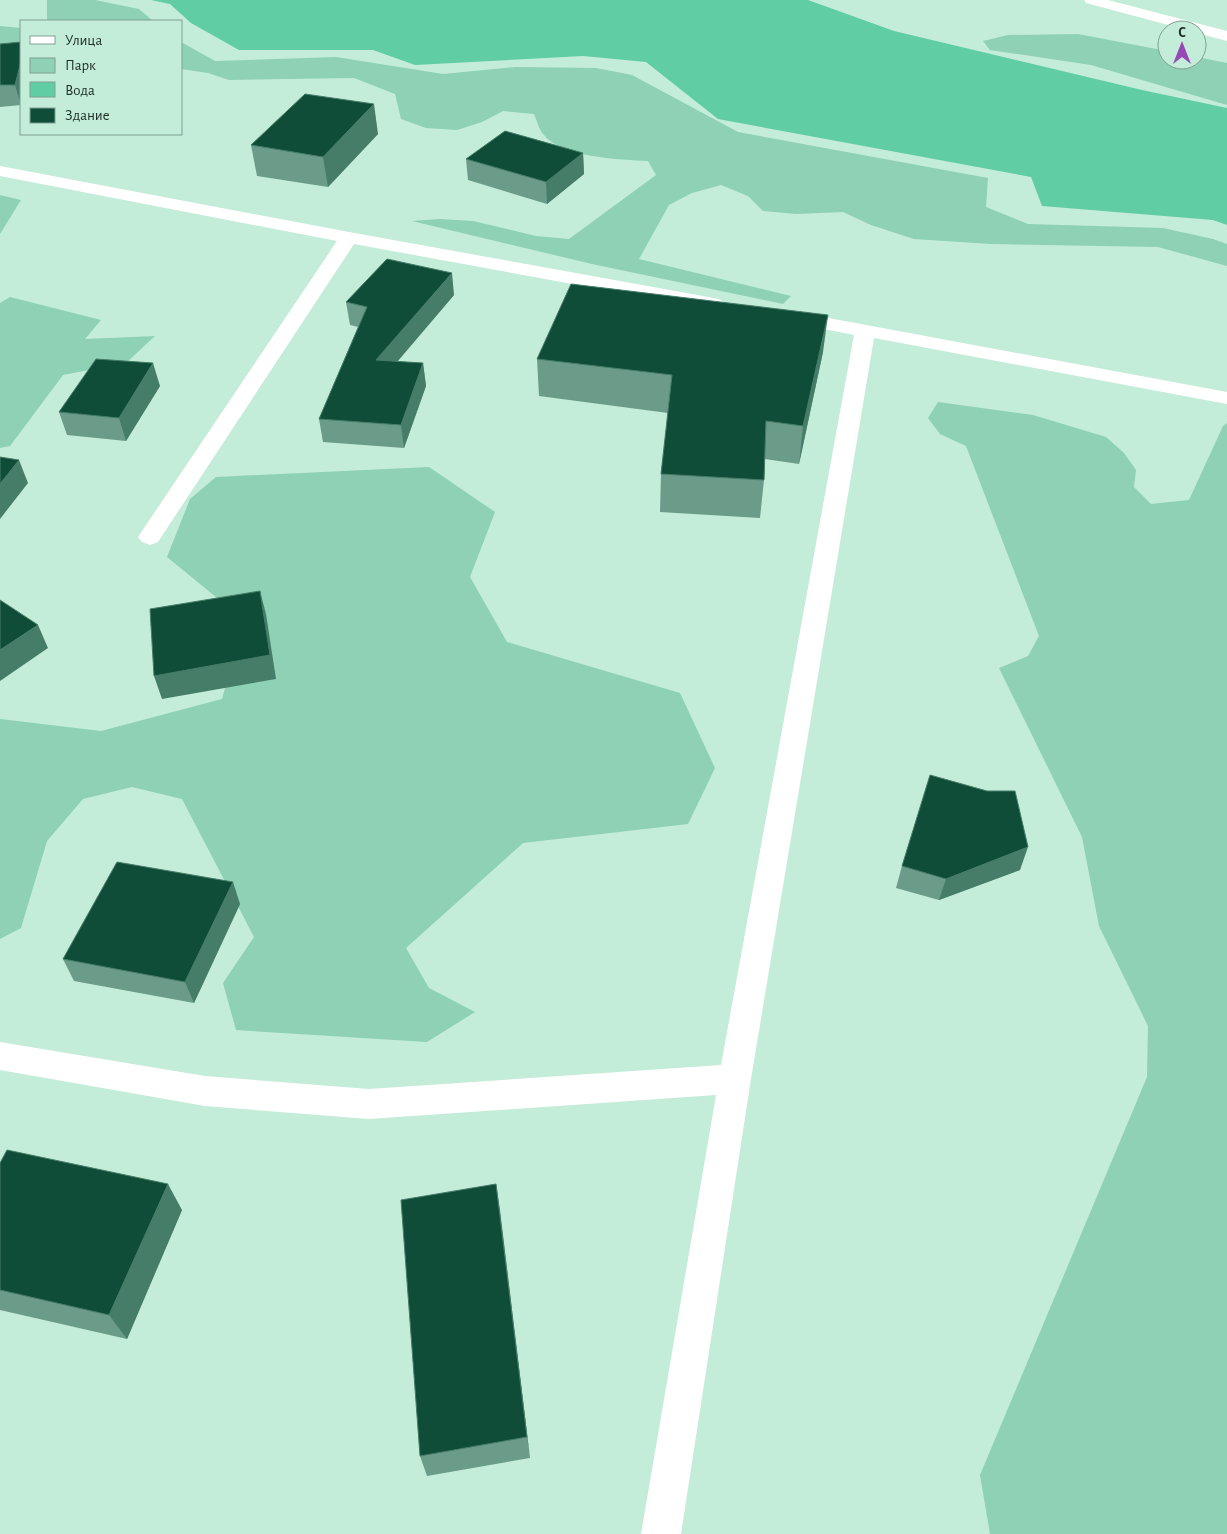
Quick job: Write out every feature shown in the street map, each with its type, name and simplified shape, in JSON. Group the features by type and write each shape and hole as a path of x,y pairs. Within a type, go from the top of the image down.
{"street":[{"path":"1091,0 1227,36"},
{"path":"0,171 349,238 729,306"},
{"path":"150,537 349,238"},
{"path":"778,315 1227,398"},
{"path":"661,1534 735,1078 865,331"},
{"path":"0,1056 205,1092 369,1104 735,1078"}],"green space":[{"path":"47,0 95,0 139,9 152,20 47,20"},
{"path":"0,26 20,28 20,50 0,51"},
{"path":"1078,34 1157,49 1157,70 1207,70 1207,59 1227,63 1227,105 1091,65 990,50 983,41 1008,35"},
{"path":"182,43 215,61 336,57 443,74 515,67 596,68 632,75 738,132 988,178 986,207 1028,224 1163,228 1213,239 1227,244 1227,266 1158,247 991,244 914,239 871,225 843,212 796,214 763,211 748,196 721,185 692,193 669,205 639,259 791,296 783,304 592,264 412,221 440,219 473,221 536,236 569,239 656,175 648,161 592,156 577,153 552,142 539,128 534,114 503,111 482,122 457,130 426,128 401,119 395,94 354,78 229,80 208,73 182,69"},
{"path":"0,195 21,200 0,234"},
{"path":"10,297 101,320 85,339 155,336 126,363 63,375 10,446 0,448 0,303"},
{"path":"938,402 1033,415 1106,437 1124,453 1136,470 1134,487 1151,504 1189,500 1223,426 1227,423 1227,1534 990,1534 980,1475 1147,1077 1148,1026 1099,926 1082,837 999,668 1028,656 1039,636 966,446 940,434 928,418"},
{"path":"429,467 495,512 470,577 507,642 680,693 715,768 688,824 523,843 406,948 429,988 475,1012 427,1042 236,1030 223,983 254,937 182,799 132,787 83,799 47,841 21,928 0,939 0,719 101,731 222,699 244,620 167,557 190,499 216,477"}],"water":[{"path":"151,0 808,0 894,31 1142,90 1227,108 1227,225 1213,220 1042,206 1031,177 718,119 646,62 583,56 415,65 373,50 239,50 191,23 170,4"}],"building":[{"path":"20,42 20,65 15,85 0,85 0,44"},
{"path":"305,94 374,104 323,157 251,145"},
{"path":"505,131 583,153 546,182 466,159"},
{"path":"387,259 452,273 376,360 423,363 401,425 319,419 367,307 346,302"},
{"path":"571,284 828,315 803,426 766,421 764,480 661,474 672,375 537,359"},
{"path":"96,359 153,363 119,418 59,412"},
{"path":"0,457 19,460 0,484"},
{"path":"260,591 270,655 154,676 150,609"},
{"path":"0,600 38,625 0,650"},
{"path":"930,775 987,791 1015,791 1028,847 946,879 902,866"},
{"path":"117,862 233,882 185,982 63,959"},
{"path":"7,1150 168,1184 109,1315 0,1290 0,1163"},
{"path":"496,1184 527,1437 420,1456 401,1200"}]}
